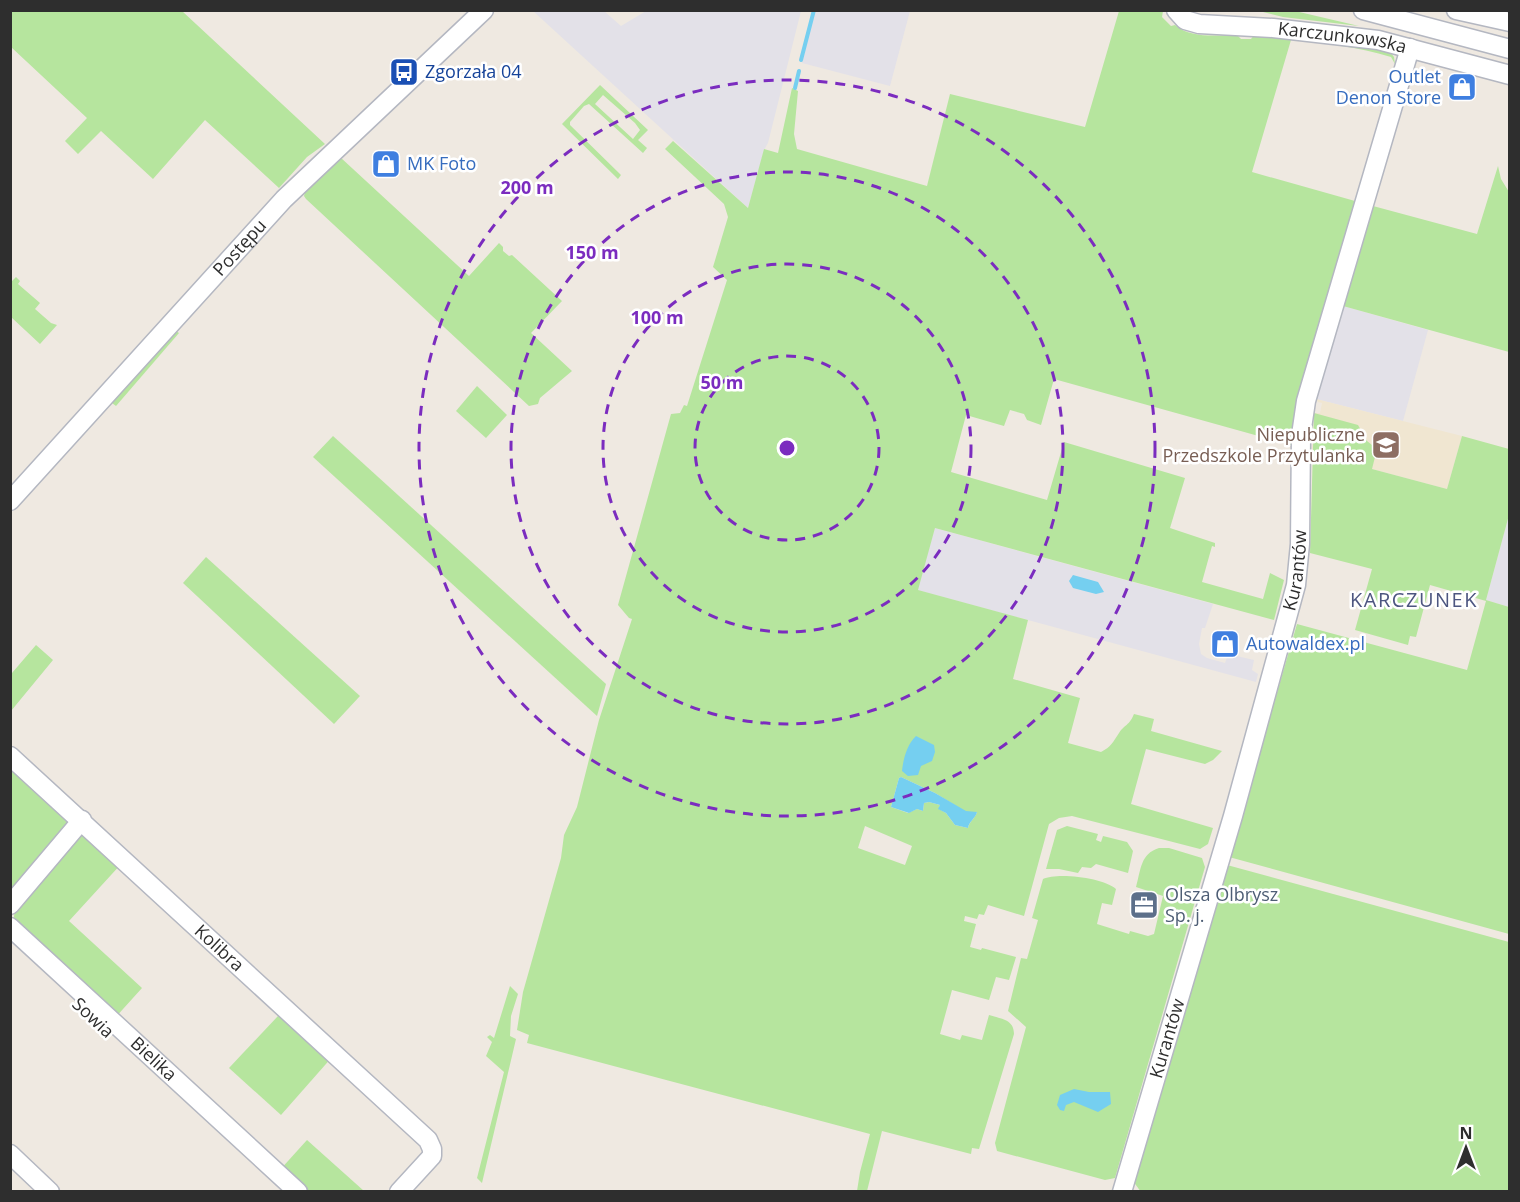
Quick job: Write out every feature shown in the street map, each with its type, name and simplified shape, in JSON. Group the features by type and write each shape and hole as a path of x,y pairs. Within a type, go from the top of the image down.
{"street":[{"name":"Postępu","path":"10,501 284,199 484,10"},
{"name":"Karczunkowska","path":"1176,10 1185,20 1198,24 1323,32 1378,40 1509,75"},
{"name":"Karczunkowska","path":"1363,10 1509,49"},
{"name":"Karczunkowska","path":"1400,10 1509,41"},
{"path":"1456,10 1509,22"},
{"name":"Kurantów","path":"1122,1191 1233,816 1289,616 1299,567 1301,435 1306,401 1410,48"},
{"name":"Kolibra","path":"10,756 428,1140 432,1156 399,1191"},
{"path":"10,905 82,820"},
{"name":"Bielika","path":"10,927 298,1191"},
{"name":"Sowia","path":"10,942 281,1191"},
{"path":"10,1154 50,1191"}],"shaded area":[{"path":"533,11 604,11 621,26 646,11 801,11 768,143 748,208"},
{"path":"815,11 910,11 890,86 802,63"},
{"path":"1343,306 1428,330 1403,421 1316,399"},
{"name":"Niepubliczne Przedszkole Przytulanka","path":"1316,399 1462,436 1447,489 1312,453 1314,413 1320,413 1322,403"},
{"path":"1509,515 1509,607 1486,600"},
{"path":"935,528 1213,604 1205,628 1202,628 1199,644 1201,654 1225,663 1228,654 1254,660 1252,670 1258,674 1256,682 917,590"}],"green space":[{"path":"10,11 182,11 325,144 307,157 279,188 205,120 153,179 101,131 78,154 65,141 87,118 11,47"},
{"path":"1119,11 1163,11 1162,17 1171,26 1175,25 1196,34 1237,35 1241,39 1251,39 1255,34 1292,35 1372,45 1372,48 1391,53 1394,57 1395,64 1391,57 1366,51 1291,40 1252,172 1355,201 1298,395 1291,445 1054,379 1041,425 1027,420 1024,414 1010,410 1004,426 966,415 951,472 1047,500 1064,442 1185,478 1170,528 1215,543 1215,547 1212,546 1202,582 1263,599 1270,573 1284,580 1274,620 935,528 918,590 1028,620 1013,679 1080,698 1068,743 1101,752 1112,744 1134,714 1154,719 1151,731 1222,751 1205,764 1146,749 1131,804 1213,828 1208,844 1200,849 1072,816 1059,818 1049,824 1024,916 988,905 984,915 979,914 977,919 965,916 964,921 976,924 970,947 1016,957 1009,980 996,977 989,1000 952,990 940,1034 960,1040 962,1035 982,1040 989,1015 1006,1020 1012,1025 1014,1034 979,1149 972,1148 971,1154 882,1131 867,1191 857,1191 870,1134 527,1043 529,1035 517,1030 523,992 561,858 564,835 577,807 599,720 632,619 618,605 671,414 680,413 684,405 687,406 727,280 713,267 728,217 724,204 665,149 673,141 748,208 764,149 778,153 792,88 798,91 794,134 797,149 927,186 950,94 1085,127","holes":["901,777 935,793 966,812 977,812 968,828 955,825 946,813 939,809 940,805 924,803 923,811 917,809 908,813 891,807","865,826 912,846 905,865 858,848"]},
{"path":"1259,11 1295,11 1359,26 1283,17"},
{"path":"600,85 648,130 638,140 647,148 643,153 589,104 584,106 570,125 621,175 618,179 562,124","holes":["603,95 640,130 633,139 595,104"]},
{"path":"340,157 469,276 499,243 503,251 509,256 512,255 562,301 531,333 572,371 540,398 538,404 529,406 306,199 305,192"},
{"path":"1498,166 1501,179 1509,192 1509,352 1343,306 1373,206 1477,234"},
{"path":"16,277 20,281 18,284 40,303 35,309 51,323 57,325 40,344 11,317 11,282"},
{"path":"176,331 179,333 116,406 112,403"},
{"path":"477,386 507,415 486,438 456,411"},
{"path":"1314,413 1358,425 1367,441 1377,449 1372,469 1447,489 1462,436 1509,449 1509,515 1486,600 1509,607 1509,934 1229,857 1297,624 1467,670 1486,601 1430,585 1416,637 1410,636 1408,645 1355,630 1372,569 1310,553"},
{"path":"333,436 606,684 597,716 313,457"},
{"path":"206,557 360,696 334,724 183,583"},
{"path":"36,645 53,660 11,711 11,672"},
{"path":"10,760 70,822 10,900"},
{"path":"1067,826 1098,834 1096,840 1101,842 1103,836 1127,842 1133,851 1128,873 1096,864 1091,868 1082,867 1078,873 1046,869 1057,830"},
{"path":"80,830 122,863 69,921 142,988 114,1019 16,927 14,917 15,908"},
{"path":"1159,848 1169,848 1202,858 1205,867 1115,1178 1105,1180 997,1151 995,1143 1026,1027 1008,1011 1021,958 1027,959 1038,920 1032,918 1043,879 1070,876 1092,879 1110,885 1116,889 1112,905 1102,903 1097,924 1129,934 1130,931 1148,936 1154,934 1163,896 1136,887 1145,858"},
{"path":"1227,865 1509,942 1509,1191 1141,1192 1133,1181"},
{"path":"510,986 518,994 511,1016 510,1036 516,1039 482,1183 477,1178 504,1072 486,1056 492,1042 487,1037 490,1035 494,1038"},
{"path":"284,1013 333,1056 281,1115 229,1068 278,1016"},
{"path":"307,1140 364,1191 302,1191 279,1171"}],"water":[{"path":"1073,575 1098,582 1104,592 1096,594 1073,588 1069,581"},
{"path":"916,736 934,745 935,752 932,761 921,766 918,775 908,776 902,771 903,762"},
{"path":"901,777 966,811 977,812 968,828 955,825 946,813 938,809 940,805 929,802 924,803 923,811 917,809 909,813 891,807"},
{"path":"1074,1089 1110,1092 1111,1104 1098,1112 1074,1102 1066,1105 1064,1111 1060,1110 1057,1105 1060,1095"}],"waterway":[{"path":"801,60 814,10"},
{"path":"795,88 799,71"}],"place":[{"name":"Zgorzała 04","path":"404,72"},
{"name":"Outlet Denon Store","path":"1462,87"},
{"name":"MK Foto","path":"386,164"},
{"name":"Niepubliczne Przedszkole Przytulanka","path":"1386,445"},
{"name":"Autowaldex.pl","path":"1225,644"},
{"name":"Olsza Olbrysz Sp. j.","path":"1144,905"}],"district":[{"name":"KARCZUNEK","path":"1414,600"}]}
